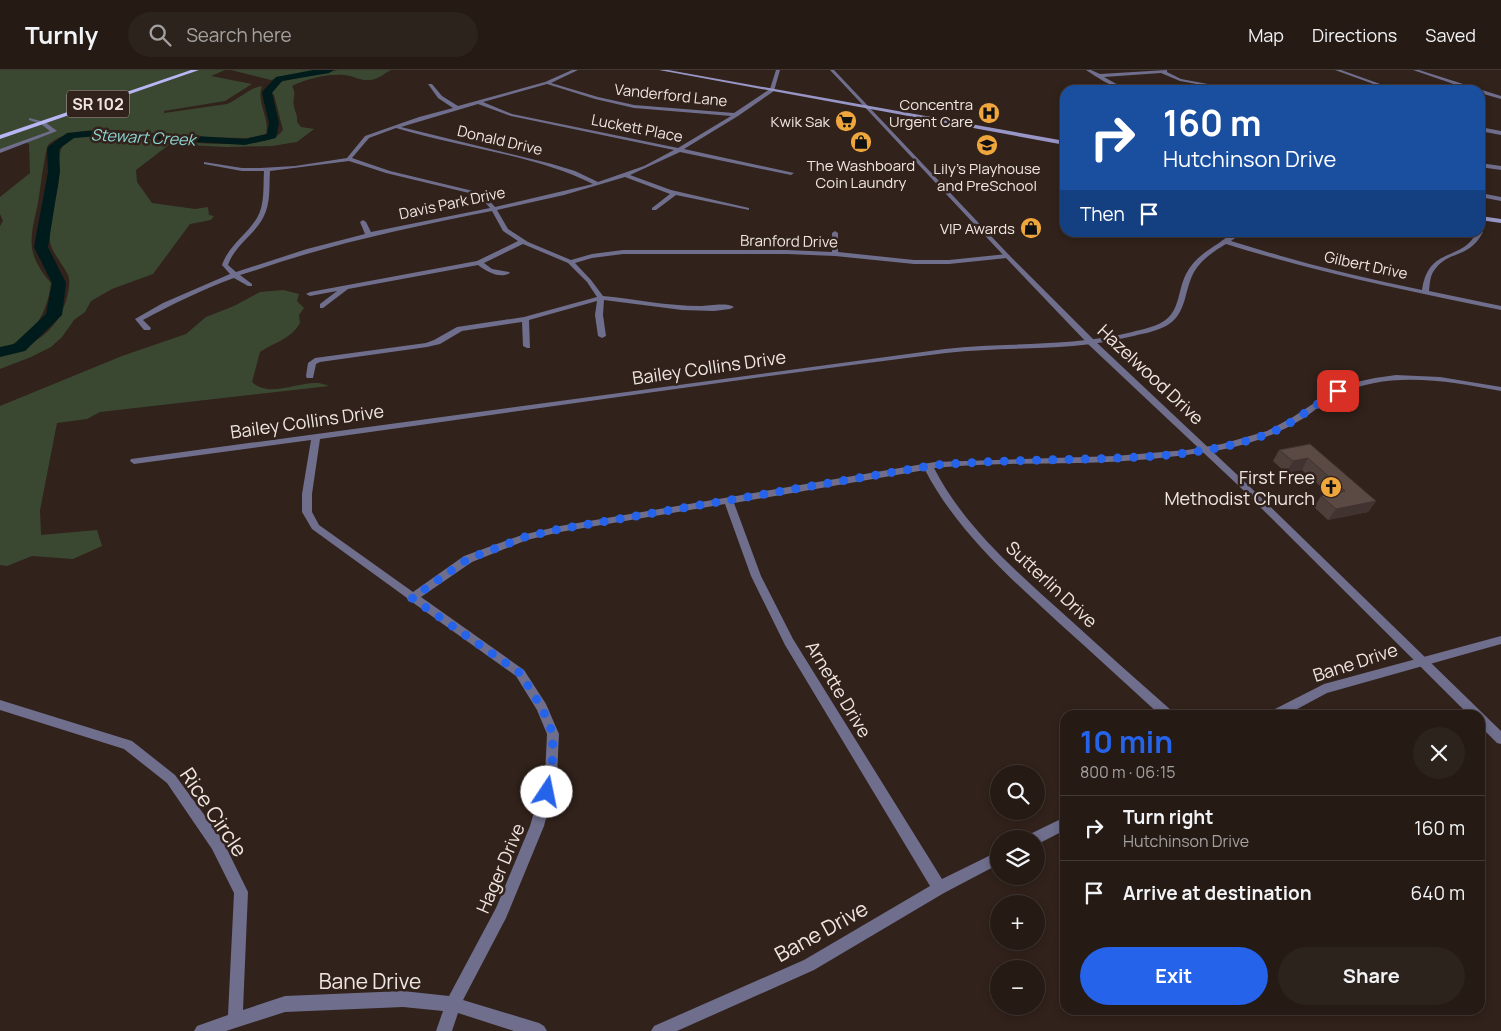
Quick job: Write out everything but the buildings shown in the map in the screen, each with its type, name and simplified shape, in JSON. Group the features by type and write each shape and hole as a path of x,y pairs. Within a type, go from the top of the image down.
{"main road":[{"name":"SR 102","path":"0,130 178,70"},
{"name":"SR 102","path":"0,137 196,70"},
{"path":"661,70 1060,142"},
{"path":"1485,219 1501,221"}],"street":[{"path":"349,159 367,137 547,82 576,70"},
{"path":"772,90 778,70"},
{"name":"Hazelwood Drive","path":"832,70 870,108 1007,256 1092,343 1206,450 1472,710"},
{"path":"1088,70 1115,85"},
{"path":"1097,76 1174,70"},
{"path":"1337,70 1380,85"},
{"path":"1418,70 1462,85"},
{"path":"1161,71 1180,80 1209,85"},
{"name":"Vanderford Lane","path":"547,82 590,97 648,109 736,115"},
{"path":"430,85 440,97 457,108"},
{"name":"Davis Park Drive","path":"147,328 139,319 189,293 303,252 369,235 549,197 625,175 681,150 772,90"},
{"path":"1485,93 1501,98"},
{"name":"Luckett Place","path":"480,103 511,115 791,173"},
{"path":"0,151 54,131 43,123 31,120"},
{"name":"Donald Drive","path":"397,127 427,137 548,164 575,172 596,183"},
{"path":"1485,130 1501,133"},
{"path":"206,163 228,169 267,170 349,159 388,172 472,192 484,198 494,209 505,230 523,241 570,262 589,281 600,298 599,315 602,336"},
{"path":"1485,166 1501,168"},
{"path":"250,285 236,276 225,265 227,256 260,217 264,202 267,170"},
{"path":"625,175 675,194 747,209"},
{"path":"654,209 675,194"},
{"path":"1485,197 1501,199"},
{"path":"363,222 369,235"},
{"path":"835,233 835,254"},
{"name":"Bailey Collins Drive","path":"134,461 924,354 1092,343 1155,328 1172,318 1179,307 1187,281 1194,267 1205,255 1234,237"},
{"path":"1425,292 1425,278 1435,263 1476,242 1478,237"},
{"path":"310,294 479,263 523,241"},
{"name":"Gilbert Drive","path":"1227,242 1284,260 1501,308"},
{"name":"Branford Drive","path":"570,262 592,256 623,252 787,252 835,254 914,262 957,262 1007,256"},
{"path":"479,263 490,271 507,273"},
{"path":"323,306 346,287"},
{"path":"310,376 312,363 318,360 427,345 437,342 460,329 525,320 600,298 646,302 700,310 730,307"},
{"path":"525,320 527,346"},
{"path":"412,598 468,559 525,537 560,529 928,466 983,461 1160,456 1206,450 1242,442 1272,432 1296,419 1338,391 1359,384 1383,380 1426,378 1501,389"},
{"name":"Hager Drive","path":"316,436 307,494 307,512 315,527 412,598 520,673 542,708 553,734 552,775 538,826 501,913 453,1004 444,1031"},
{"name":"Sutterlin Drive","path":"928,466 936,483 959,516 994,555 1163,710"},
{"name":"Arnette Drive","path":"728,500 756,576 789,642 938,888"},
{"name":"Bane Drive","path":"1284,710 1324,689 1501,640"},
{"name":"Rice Circle","path":"0,705 128,745 171,779 217,844 241,892 235,1020"},
{"path":"1485,723 1501,739"},
{"path":"1045,834 1060,826"},
{"name":"Bane Drive","path":"659,1031 809,965 938,888 990,862"},
{"name":"Bane Drive","path":"202,1031 285,1004 403,999 453,1004 539,1031"}],"green space":[{"path":"0,70 225,70 211,76 252,84 225,101 164,111 164,113 227,104 262,86 261,98 267,128 266,134 248,138 219,138 126,130 91,130 75,132 49,144 44,161 33,226 32,245 37,263 51,283 49,295 42,316 29,333 11,345 0,349 0,226 3,221 0,214 0,197 30,173 29,144 25,142 0,151"},
{"path":"231,70 319,70 271,80"},
{"path":"338,70 391,70 370,80 362,80 346,75 330,75 310,79 292,86 297,122 301,127 314,129 297,142 272,146 226,147 170,144 136,170 137,182 152,203 195,209 208,207 209,215 214,216 211,220 190,224 153,274 112,289 91,301 85,312 74,320 62,337 51,347 0,369 0,356 22,348 41,337 56,322 66,301 69,278 53,250 50,234 59,179 60,154 66,142 74,137 95,134 211,144 243,144 268,140 277,136 283,130 274,95 271,92 276,85 283,81"},
{"path":"283,290 299,294 297,301 304,308 299,315 300,323 287,337 260,352 252,382 259,387 267,389 309,383 329,386 100,412 87,419 57,423 40,510 41,535 97,530 102,546 73,559 32,556 7,566 0,565 0,406 122,356 186,334 206,317 234,306 260,292"}],"waterway":[{"name":"Stewart Creek","path":"0,352 19,348 54,315 59,283 41,247 54,172 53,148 71,135 99,133 245,142 272,136 274,123 267,93 279,79 329,70"}],"place":[{"name":"Concentra Urgent Care","path":"989,113"},
{"name":"Kwik Sak","path":"846,121"},
{"name":"The Washboard Coin Laundry","path":"861,142"},
{"name":"Lily's Playhouse and PreSchool","path":"987,145"},
{"name":"VIP Awards","path":"1031,228"},
{"name":"First Free Methodist Church","path":"1331,487"}],"route":[{"path":"547,792 552,775 553,734 542,708 520,673 412,598 468,559 525,537 560,529 935,465 983,461 1160,456 1224,446 1272,432 1296,419 1338,391"}]}
